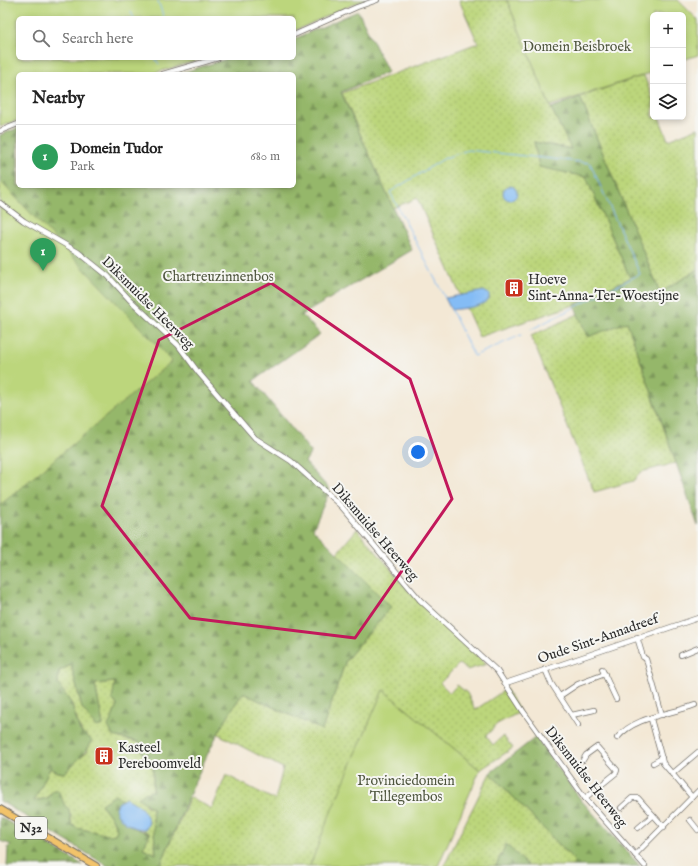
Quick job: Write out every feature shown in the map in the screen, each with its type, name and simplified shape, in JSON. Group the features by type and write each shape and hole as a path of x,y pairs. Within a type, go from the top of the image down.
{"main road":[{"name":"N32","path":"0,809 88,864 96,866"}],"street":[{"path":"296,34 377,0"},
{"path":"170,72 211,60"},
{"path":"0,131 16,125"},
{"name":"Diksmuidse Heerweg","path":"0,203 24,221 78,252 108,276 129,299 178,345 198,372 255,438 291,461 336,502 420,600 491,664 585,798 644,866"},
{"name":"Oude Sint-Annadreef","path":"506,684 637,637 698,618"},
{"path":"637,637 643,657 646,659 662,715"},
{"path":"682,655 698,648"},
{"path":"602,668 616,699"},
{"path":"545,669 578,725"},
{"path":"560,696 578,684 605,674"},
{"path":"617,738 629,726 695,706"},
{"path":"572,715 594,710"},
{"path":"651,719 663,763 692,797"},
{"path":"583,760 586,755 597,747 617,770 585,798"},
{"path":"672,774 698,752"},
{"path":"653,763 662,758"},
{"path":"635,855 698,791"},
{"path":"621,808 632,798 638,798 664,826"},
{"path":"638,828 653,815"},
{"path":"690,820 698,830"}],"highlighted area":[{"path":"271,283 410,379 452,499 355,638 190,618 102,506 159,340"}],"green space":[{"path":"0,0 368,0 354,4 296,30 296,16 16,16 16,60 198,60 158,72 16,72 16,121 0,127"},
{"path":"459,0 507,0 550,106 572,149 534,142 539,166 586,177 630,278 574,305 479,337 417,198 393,208 342,93 478,43"},
{"name":"Domein Beisbroek","path":"507,0 678,0 698,20 698,55 686,59 686,12 650,12 650,73 550,106"},
{"name":"Chartreuzinnenbos","path":"358,11 388,72 341,92 412,250 302,315 320,334 253,381 311,452 305,462 330,490 313,529 391,607 346,660 322,730 243,693 230,712 208,753 162,861 162,866 108,866 0,801 0,135 16,129 16,188 296,188 296,72 184,72 223,60 296,60 296,38","holes":["71,665 82,708 96,727 103,725 95,684 115,682 112,699 117,705 108,726 113,736 139,742 143,754 153,766 153,791 145,793 138,798 152,808 156,854 143,848 150,834 130,826 117,805 123,800 115,795 101,804 112,818 117,830 115,834 110,835 76,828 71,823 69,809 65,806 58,790 53,790 48,798 34,801 50,768 58,772 65,773 84,754 92,740 80,731 71,703 58,684 59,671"]},
{"path":"644,75 650,92 650,120 660,120 668,140 698,128 698,269 660,293 580,97"},
{"path":"580,97 660,293 698,269 698,526 627,322 588,337 574,305 630,278 586,177 539,167 534,142 571,149 551,108"},
{"path":"0,181 172,361 0,505"},
{"path":"578,314 588,336 627,322 676,463 641,472 633,481 594,492 531,336"},
{"path":"357,529 411,593 487,664 467,670 459,664 440,683 450,693 457,685 467,693 475,710 506,689 520,712 497,724 486,736 493,745 503,736 513,748 480,770 383,690 310,866 162,866 162,861 190,797 212,809 226,775 275,800 283,768 218,734 230,711 243,693 322,730 346,660 391,607 337,553"},
{"path":"71,665 82,708 96,727 103,725 95,684 116,682 114,686 117,705 113,716 119,738 139,742 143,754 153,766 153,792 145,793 145,805 152,808 156,854 143,848 149,833 143,830 119,802 101,804 112,818 117,830 115,834 110,836 76,828 71,823 71,815 67,808 49,794 48,798 33,801 50,768 58,772 65,773 76,760 88,751 71,703 58,684 59,671"},
{"name":"Provinciedomein Tillegembos","path":"383,690 480,770 438,866 310,866 328,819"},
{"path":"536,737 581,800 640,866 572,866 575,861 490,773"},
{"path":"490,773 575,861 572,866 528,866 506,844 496,866 444,866"},
{"path":"0,817 83,865 7,866 8,847 12,845 0,841"},
{"path":"506,844 528,866 496,866"}],"water":[{"path":"507,186 513,186 517,190 517,196 513,200 507,200 503,196 503,190"},
{"path":"484,291 489,294 489,299 486,302 472,307 451,310 445,298"},
{"path":"126,798 143,810 149,822 146,829 136,828 127,824 117,813 115,809 119,802"}],"waterway":[{"path":"158,1 163,16"},
{"path":"131,12 133,16"},
{"path":"156,60 159,64"},
{"path":"445,298 390,192 445,158 468,150 590,163 640,274 530,330"},
{"path":"451,309 474,356 521,335"}],"place":[{"name":"Domein Tudor","path":"43,271"},
{"name":"Hoeve Sint-Anna-Ter-Woestijne","path":"514,288"},
{"name":"Kasteel Pereboomveld","path":"104,756"}]}
